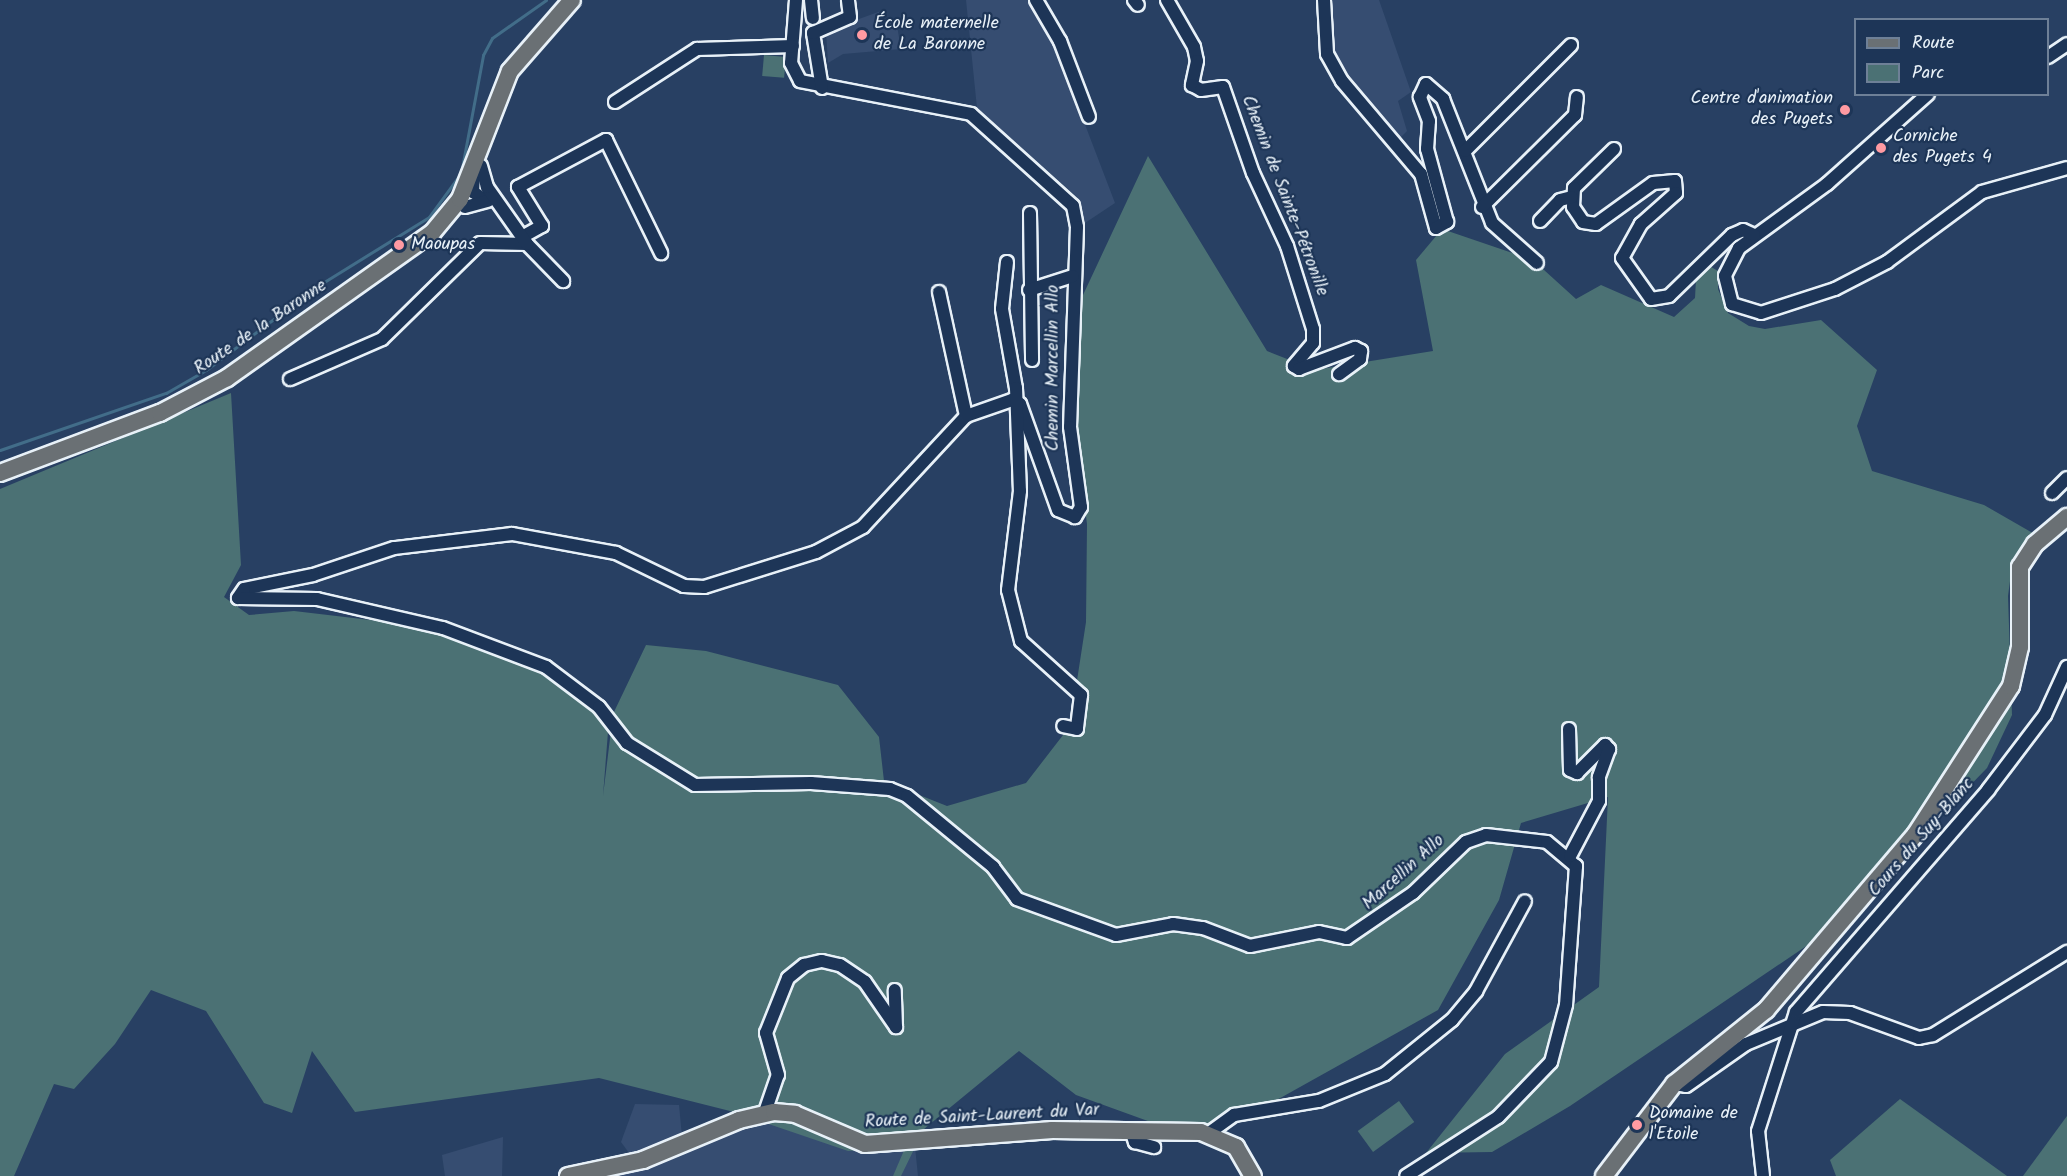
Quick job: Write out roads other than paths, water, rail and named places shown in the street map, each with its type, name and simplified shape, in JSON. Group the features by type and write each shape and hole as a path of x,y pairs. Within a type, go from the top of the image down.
{"main road":[{"name":"Route de la Baronne","path":"0,473 118,430 210,388 432,233 474,194 478,162 490,122 515,62 572,0"},
{"path":"1604,1176 1674,1084 1766,1010 1915,835 2011,686 2020,647 2020,567 2035,544 2067,517"},
{"name":"Route de Saint-Laurent du Var","path":"568,1176 656,1156 765,1112 795,1114 865,1144 1052,1130 1209,1133 1236,1148 1253,1176"}],"street":[{"name":"Chemin Marcellin Allo","path":"796,0 793,46 795,74 822,88 971,114 984,123 1073,206 1070,427 1081,507 1075,517 1058,510 1020,404 1012,400"},
{"path":"811,0 813,18"},
{"path":"822,88 813,33 849,17 849,0"},
{"path":"1036,0 1060,41 1089,117"},
{"name":"Chemin de Sainte-Pétronille","path":"1167,0 1194,47 1192,85 1201,90 1222,87 1253,173 1287,246 1313,329 1313,343 1294,366 1299,369 1355,348 1361,351 1360,359 1339,374"},
{"path":"1324,0 1326,54 1349,89 1421,174 1436,228 1447,222 1427,149 1429,121 1420,97 1426,84 1443,99 1465,151 1482,207 1502,235 1538,263"},
{"path":"2049,56 2067,44"},
{"path":"1465,151 1571,45"},
{"path":"615,102 697,49 793,46"},
{"path":"1926,96 1827,184 1754,235 1728,264 1727,295 1750,312 1775,310 1874,269 1982,192 2067,168"},
{"path":"1482,207 1575,115 1577,97"},
{"path":"290,379 382,339 480,243 525,240 542,226 518,187 606,140 661,253"},
{"path":"1540,221 1560,200 1572,197 1614,149"},
{"path":"478,162 474,194 500,206 525,240 563,281"},
{"path":"1572,197 1578,218 1596,224 1653,183 1675,181 1676,194 1641,224 1622,258 1644,294 1657,300 1669,296 1717,245 1743,230 1754,235"},
{"path":"1030,213 1029,290 1032,360"},
{"path":"1007,261 1002,309 1016,387 1012,400 1020,491 1008,590 1012,625 1021,641 1081,695 1077,729 1063,726"},
{"path":"1029,290 1073,276"},
{"path":"939,292 966,416 1012,400"},
{"name":"Marcellin Allo","path":"966,416 863,527 816,552 704,587 684,586 616,553 512,534 394,548 238,594 242,602 317,599 443,628 546,667 599,707 627,743 695,785 811,783 890,789 907,796 993,867 1017,898 1116,935 1173,924 1203,928 1250,946 1319,932 1347,938 1413,893 1466,842 1486,835 1547,843 1570,856"},
{"path":"2052,494 2067,478"},
{"name":"Cours du Suy-Blanc","path":"1791,1023 1988,790 2045,715 2067,668"},
{"path":"1406,1176 1498,1117 1551,1062 1566,1005 1576,866 1570,856 1599,801 1599,777 1609,749 1605,745 1577,773 1570,770 1569,729"},
{"path":"1209,1133 1234,1115 1319,1101 1385,1074 1452,1020 1476,992 1525,901"},
{"path":"1674,1084 1686,1086 1719,1061 1791,1023 1837,1012 1902,1034 1933,1035 2067,952"},
{"path":"765,1112 778,1076 766,1033 788,978 804,965 822,961 840,965 865,982 896,1027 895,990"},
{"path":"1763,1176 1758,1131 1792,1036 1791,1023"},
{"path":"1131,1130 1135,1142 1154,1147"}],"waterway":[{"path":"0,450 166,393 206,370 316,287 429,217 461,173 483,55 492,38 546,0"}],"place":[{"name":"École maternelle de La Baronne","path":"862,35"},
{"name":"Centre d'animation des Pugets","path":"1845,110"},
{"name":"Corniche des Pugets 4","path":"1881,148"},
{"name":"Maoupas","path":"399,245"},
{"name":"Domaine de l'Etoile","path":"1637,1125"}]}
